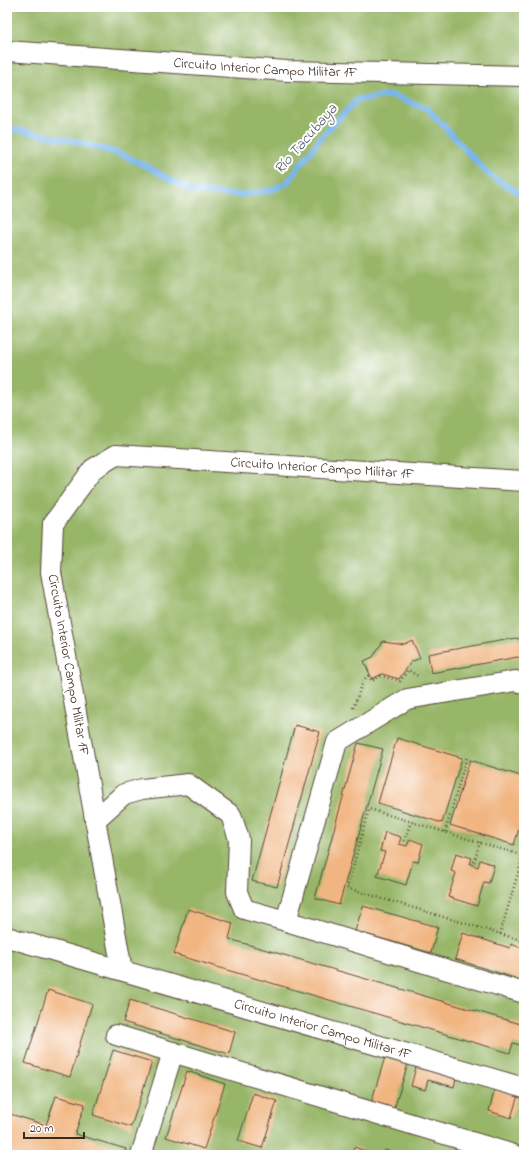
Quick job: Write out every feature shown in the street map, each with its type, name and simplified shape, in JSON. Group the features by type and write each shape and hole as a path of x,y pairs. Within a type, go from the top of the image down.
{"street":[{"name":"Circuito Interior Campo Militar 1F","path":"7,51 287,71 524,76"},
{"name":"Circuito Interior Campo Militar 1F","path":"122,970 52,572 53,524 93,469 116,455 524,481"},
{"path":"286,921 337,742 407,698 515,681 524,683"},
{"path":"95,820 124,794 142,789 188,784 231,815 239,839 237,892 244,909 524,993"},
{"name":"Circuito Interior Campo Militar 1F","path":"7,937 524,1088"},
{"path":"116,1034 514,1155"},
{"path":"141,1155 173,1052"}],"path":[{"path":"356,713 353,709 364,679 370,676 372,681 382,676 400,680 408,670 420,678"},
{"path":"445,832 467,756"},
{"path":"500,934 524,856 369,809 347,888 500,934 524,941"},
{"path":"404,841 411,822"},
{"path":"474,862 480,842"}],"green space":[{"path":"7,7 524,7 524,1155 7,1155"}],"building":[{"path":"516,638 524,641 524,659 518,657 431,673 428,654"},
{"path":"412,640 420,658 411,662 399,679 382,674 372,679 364,661 373,657 383,641 404,644"},
{"path":"295,725 320,732 277,887 252,881"},
{"path":"397,738 462,758 442,823 378,803"},
{"path":"358,743 383,749 339,905 315,898"},
{"path":"470,760 524,777 524,812 514,845 450,825"},
{"path":"385,832 401,837 399,844 407,846 410,839 423,844 418,862 413,861 406,885 377,876 385,852 380,851"},
{"path":"456,853 472,858 470,864 478,867 480,860 494,865 489,883 484,882 477,906 448,897 456,873 451,871"},
{"path":"363,906 438,927 431,953 355,931"},
{"path":"188,909 233,923 229,939 524,1025 524,1046 513,1043 510,1053 174,954"},
{"path":"463,933 510,948 511,944 524,949 524,981 455,959"},
{"path":"48,990 92,1004 70,1077 25,1063"},
{"path":"130,1000 235,1032 229,1054 123,1022"},
{"path":"113,1050 152,1062 131,1127 93,1115"},
{"path":"385,1057 408,1064 394,1109 371,1103"},
{"path":"416,1067 456,1078 454,1087 428,1080 425,1090 411,1086"},
{"path":"187,1071 225,1084 204,1149 166,1137"},
{"path":"495,1088 518,1095 511,1118 489,1111"},
{"path":"253,1093 277,1101 262,1148 238,1141"},
{"path":"56,1096 85,1104 75,1134 126,1149 124,1155 7,1155 7,1113 46,1125"},
{"path":"354,1147 377,1155 352,1155"},
{"path":"385,1150 400,1155 383,1155"}],"waterway":[{"name":"Río Tacubaya","path":"7,128 70,140 121,154 191,191 240,195 272,190 287,183 322,136 357,100 391,95 428,109 488,174 524,196"}]}
